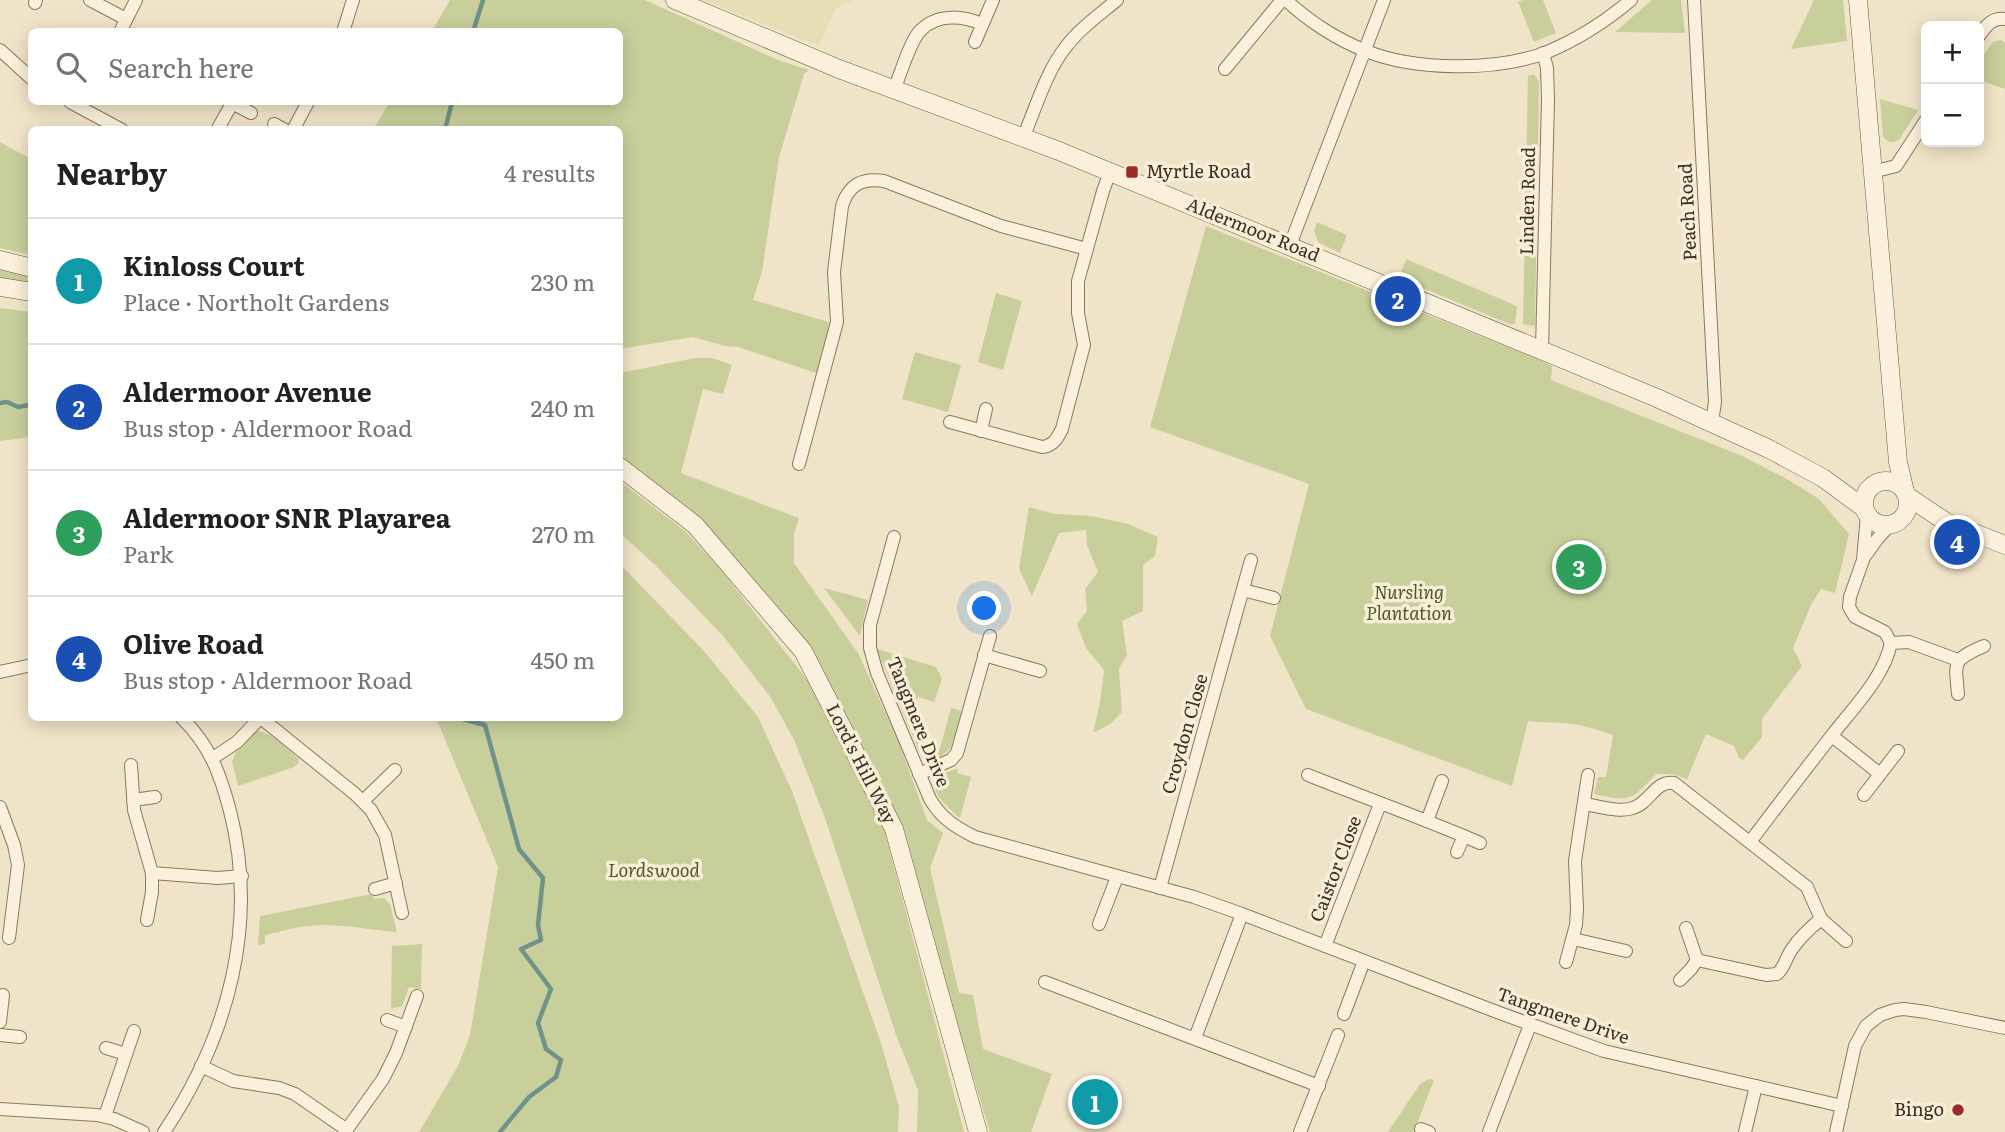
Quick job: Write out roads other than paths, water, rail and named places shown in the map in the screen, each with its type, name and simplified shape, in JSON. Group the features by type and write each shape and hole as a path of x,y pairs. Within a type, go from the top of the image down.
{"street":[{"path":"90,0 126,19"},
{"path":"122,28 136,0"},
{"path":"344,28 353,0"},
{"name":"Aldermoor Road","path":"675,0 839,69 1023,138 1290,245 1712,422 1824,478 1866,511"},
{"path":"975,42 993,0"},
{"path":"1023,138 1063,50 1117,0"},
{"path":"1225,69 1284,0 1324,29 1365,51 1407,61 1456,66 1501,63 1543,53 1596,26 1631,0"},
{"path":"1290,245 1384,0"},
{"name":"Peach Road","path":"1694,0 1716,402 1712,422"},
{"path":"1858,0 1898,462 1906,494 1906,511 1878,538 1863,559"},
{"path":"894,90 919,31 930,23 958,17 982,24"},
{"path":"1984,30 1992,20 2005,19"},
{"path":"0,50 28,75"},
{"name":"Linden Road","path":"1542,350 1548,99 1547,68 1543,53"},
{"path":"81,105 115,126"},
{"path":"219,126 230,105"},
{"path":"237,105 251,113"},
{"path":"295,126 307,105"},
{"path":"1872,172 1896,166 1921,128"},
{"path":"950,422 1042,447 1049,446 1058,438 1084,345 1077,291 1110,173"},
{"path":"799,464 837,322 834,272 842,205 845,196 856,185 870,179 884,181 1001,226 1087,249"},
{"path":"0,260 28,267"},
{"path":"0,287 28,291"},
{"path":"981,430 986,409"},
{"path":"1750,842 1872,683 1884,662 1891,643 1885,632 1855,617 1849,607 1863,559 1866,494 1898,462"},
{"name":"Lord's Hill Way","path":"623,469 695,525 803,652 894,829 978,1132"},
{"name":"Aldermoor Road","path":"1824,478 1876,484"},
{"path":"1876,484 1894,483 1946,522 2005,545"},
{"path":"1866,511 1877,523 1893,524 1916,520 1946,522"},
{"name":"Tangmere Drive","path":"894,537 872,614 869,636 877,673 919,774 935,807 950,823 975,837 1160,888 1242,914 1604,1051 1842,1106"},
{"name":"Croydon Close","path":"1160,888 1251,560"},
{"path":"1243,590 1274,598"},
{"path":"919,774 951,760 957,753 990,636"},
{"path":"1891,643 1909,642 1958,660"},
{"path":"1958,694 1958,660 1983,646"},
{"path":"984,655 1040,671"},
{"path":"0,672 28,666"},
{"path":"164,1132 185,1099 221,1016 236,961 240,932 242,876 233,822 213,758 185,721"},
{"path":"213,758 237,742 258,721"},
{"path":"265,721 363,801 377,819 385,835 402,913"},
{"path":"1832,736 1880,774"},
{"path":"1864,795 1898,751"},
{"path":"131,765 137,824 152,873 147,920"},
{"path":"363,801 395,770"},
{"name":"Caistor Close","path":"1308,775 1480,843"},
{"path":"1566,961 1573,940 1577,909 1575,861 1588,775"},
{"path":"1427,821 1442,781"},
{"path":"1584,804 1630,809 1644,802 1658,786 1670,782 1807,887 1821,919 1846,941"},
{"path":"133,800 155,797"},
{"name":"Caistor Close","path":"1325,946 1380,804"},
{"path":"0,807 4,831 16,853 18,865 9,938"},
{"path":"1457,852 1464,836"},
{"path":"152,873 218,878 242,876"},
{"path":"1099,924 1117,877"},
{"path":"375,889 396,883"},
{"path":"0,897 14,899"},
{"path":"1195,1038 1242,914"},
{"path":"1697,960 1766,975 1777,974 1783,968 1791,949 1804,933 1821,919"},
{"path":"1686,928 1697,960"},
{"path":"1573,940 1626,951"},
{"path":"1680,979 1697,960"},
{"path":"1344,1014 1364,961"},
{"path":"1045,982 1319,1086"},
{"path":"0,1022 3,995"},
{"path":"201,1066 233,1081 279,1088 295,1094 346,1131 383,1079 417,996"},
{"path":"1836,1132 1858,1039 1866,1026 1880,1015 1904,1009 2005,1028"},
{"path":"387,1020 406,1027"},
{"path":"1489,1132 1530,1025"},
{"path":"105,1116 134,1031"},
{"path":"0,1035 20,1037"},
{"path":"1300,1132 1338,1035"},
{"path":"106,1048 126,1054"},
{"path":"1745,1132 1756,1086"},
{"path":"0,1110 105,1116 144,1132"}],"waterway":[{"path":"474,28 483,0"},
{"path":"446,126 451,105"},
{"path":"0,403 7,402 18,407 28,405"},
{"path":"470,721 485,725 519,849 543,878 538,925 541,940 521,949 551,989 538,1023 546,1049 561,1060 556,1077 529,1097 500,1132"}],"place":[{"name":"Myrtle Road","path":"1132,172"},
{"name":"Aldermoor Avenue","path":"1398,299"},
{"name":"Olive Road","path":"1957,542"},
{"name":"Aldermoor SNR Playarea","path":"1579,567"},
{"name":"Kinloss Court","path":"1095,1102"},
{"name":"Bingo","path":"1958,1110"}],"park label":[{"name":"Nursling Plantation","path":"1409,603"},
{"name":"Lordswood","path":"654,871"}]}
